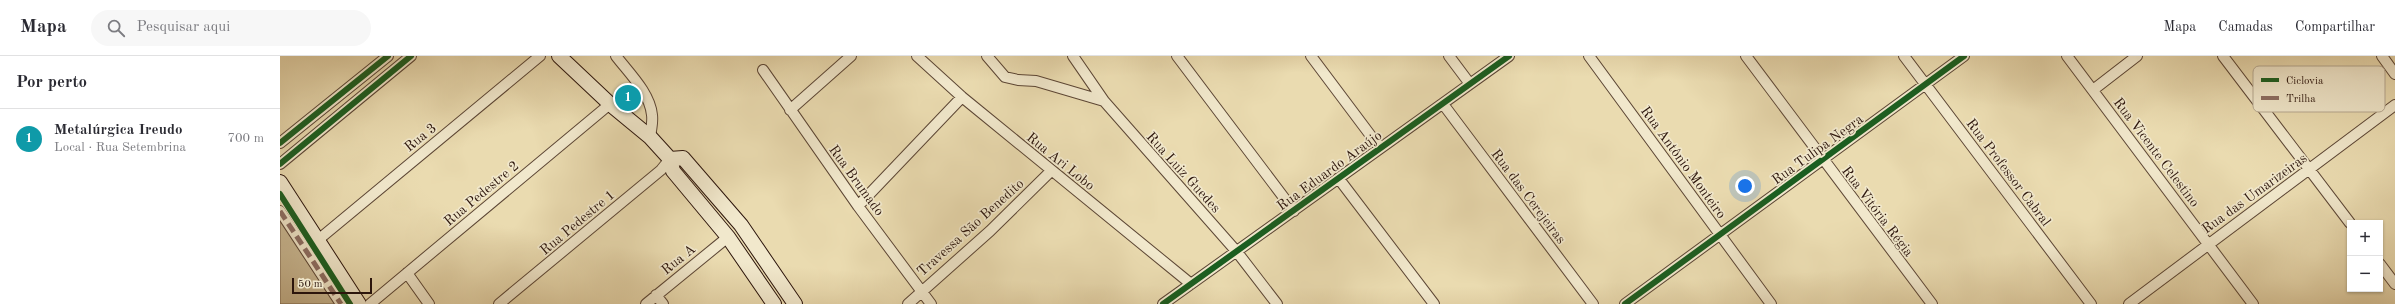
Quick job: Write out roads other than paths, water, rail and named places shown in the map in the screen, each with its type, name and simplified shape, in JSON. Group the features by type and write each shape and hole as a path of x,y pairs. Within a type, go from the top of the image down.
{"main road":[{"path":"559,56 610,104 650,137 670,159 673,171 728,237 774,304"},
{"path":"670,159 684,158 741,225 795,304"},
{"path":"280,182 359,304"},
{"path":"728,237 741,225"}],"street":[{"path":"280,144 388,56"},
{"path":"280,164 411,56"},
{"name":"Rua 3","path":"318,240 540,56"},
{"path":"616,56 644,92 652,116 650,137"},
{"path":"790,110 851,56"},
{"name":"Rua Ari Lobo","path":"917,56 962,97 1191,284"},
{"path":"988,56 1005,77 1036,81 1104,101"},
{"name":"Rua Luiz Guedes","path":"1073,56 1104,101 1237,252 1277,304"},
{"path":"1177,56 1294,211"},
{"path":"1312,56 1380,148"},
{"path":"1449,56 1470,84"},
{"name":"Rua Eduardo Araújo","path":"1163,304 1509,56"},
{"name":"Rua Antônio Monteiro","path":"1589,56 1771,304"},
{"name":"Rua Vitória Régia","path":"1746,56 1822,160 1932,304"},
{"name":"Rua Professor Cabral","path":"1904,56 2091,304"},
{"name":"Rua Tulipa Negra","path":"1625,304 1964,56"},
{"name":"Rua Vicente Celestino","path":"2067,56 2253,304"},
{"path":"2093,90 2138,56"},
{"path":"2222,56 2253,96"},
{"path":"2382,56 2395,74"},
{"name":"Rua Brumado","path":"763,70 858,206 931,304"},
{"path":"858,206 962,97"},
{"name":"Rua Pedestre 2","path":"370,304 610,104"},
{"name":"Rua das Cerejeiras","path":"1443,104 1593,304"},
{"name":"Rua das Umarizeiras","path":"2129,304 2395,105"},
{"path":"2266,112 2347,220"},
{"name":"Rua Pedestre 1","path":"499,304 661,170 670,159"},
{"name":"Travessa São Benedito","path":"908,304 921,290 990,231 1052,171"},
{"path":"1339,179 1434,304"},
{"path":"280,211 341,304"},
{"name":"Rua A","path":"646,304 728,237"},
{"path":"2383,268 2395,284"},
{"path":"407,273 429,304"},
{"path":"656,295 663,304"}],"place":[{"name":"Metalúrgica Ireudo","path":"628,98"}]}
